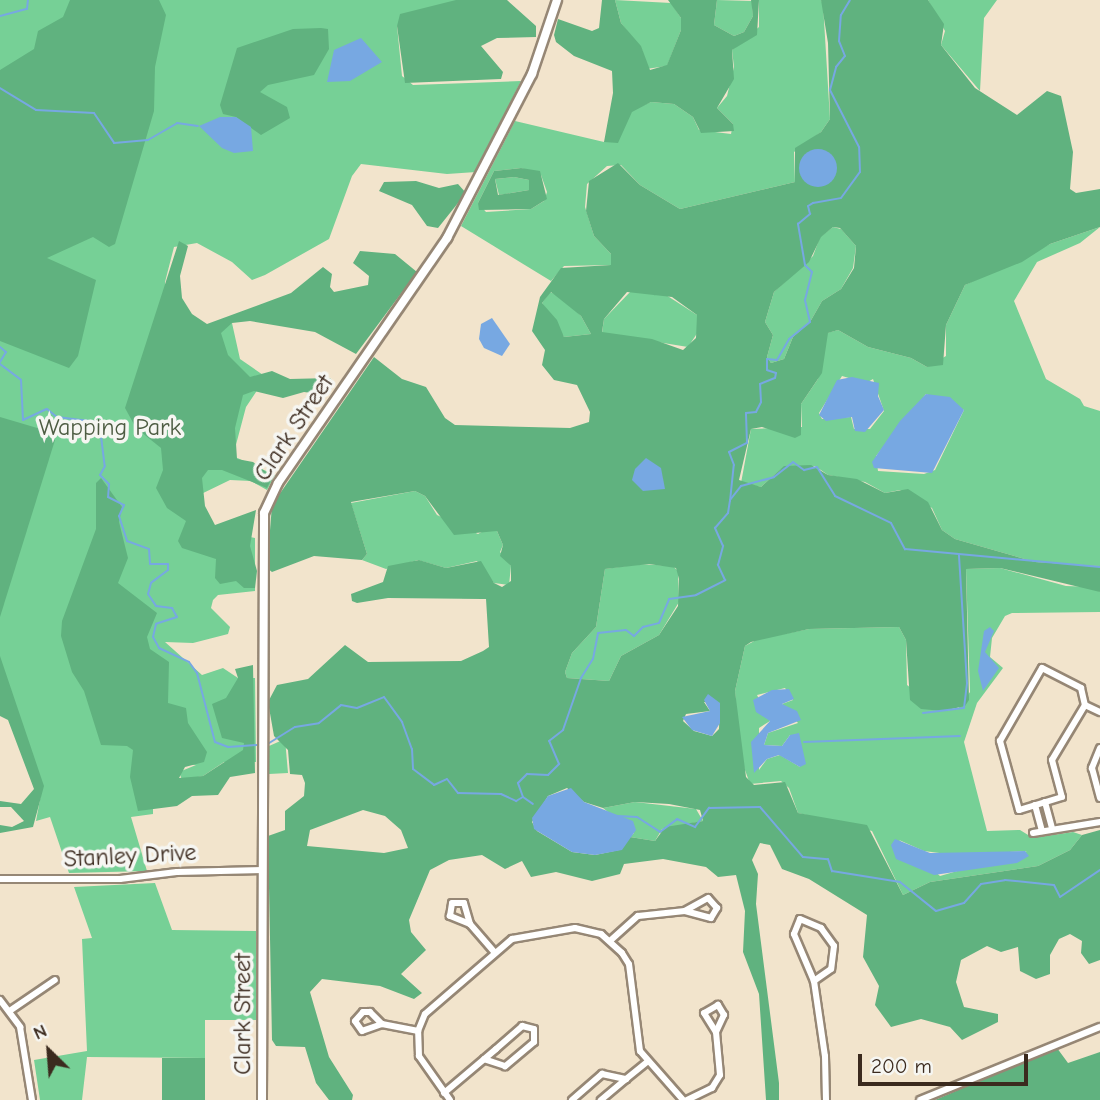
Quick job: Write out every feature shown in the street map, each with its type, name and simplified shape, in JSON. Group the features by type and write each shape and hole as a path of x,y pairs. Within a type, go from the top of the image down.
{"main road":[{"name":"Clark Street","path":"262,1100 261,531 270,498 447,238 532,74 557,0"}],"street":[{"path":"1042,668 1081,688 1085,705 1052,760 1062,797 1045,802 1019,810 1000,741 1042,668"},
{"path":"1085,705 1100,712"},
{"path":"1100,748 1092,768 1100,798"},
{"path":"1045,802 1052,828"},
{"path":"1035,805 1042,831"},
{"path":"1033,833 1100,822"},
{"name":"Stanley Drive","path":"0,879 120,879 177,872 263,870"},
{"path":"611,940 638,916 685,911 710,918 717,908 708,898 685,911"},
{"path":"814,981 831,969 834,946 821,928 800,919 794,934 814,981 825,1056 827,1100"},
{"path":"470,924 494,952"},
{"path":"450,1100 419,1056 418,1031 431,1006 494,952 524,934 575,928 590,929 611,940 628,964 635,1029 647,1062 685,1100 718,1081 716,1032"},
{"path":"11,1010 55,980"},
{"path":"0,1000 11,1010 25,1047 32,1100"},
{"path":"382,1024 418,1031"},
{"path":"444,1093 522,1026 534,1029 534,1042 505,1066 484,1059"},
{"path":"920,1100 1100,1027"},
{"path":"601,1100 647,1062"},
{"path":"572,1100 602,1074 626,1079"}],"green space":[{"name":"Wapping Park","path":"0,0 469,0 397,26 402,76 413,85 521,81 476,172 447,174 361,164 352,176 329,239 265,275 252,280 232,262 197,243 174,247 165,282 166,333 232,323 240,359 266,377 246,407 233,456 275,475 267,490 251,481 230,480 195,497 187,524 255,538 255,591 218,595 213,600 211,608 230,627 228,634 193,643 165,642 202,675 223,668 238,678 255,678 256,762 224,762 203,776 182,780 179,772 196,765 153,763 153,814 131,817 147,871 69,873 50,817 36,821 41,794 8,709 0,709"},
{"path":"70,0 159,0 166,15 155,67 154,111 115,244 109,247 93,237 47,258 96,280 78,356 69,368 0,341 0,70 34,49 38,31 63,17"},
{"path":"456,0 507,0 536,26 536,37 497,38 481,46 503,72 501,79 405,83 397,26 400,14"},
{"path":"602,0 615,0 621,23 641,46 650,70 667,65 681,30 681,18 668,0 717,0 714,25 734,36 744,32 753,16 751,0 759,0 757,35 732,50 734,79 717,108 733,124 734,131 701,133 693,117 674,104 651,102 632,112 618,143 604,142 613,93 612,71 574,56 556,42 554,35 558,19 592,31 599,28"},
{"path":"615,0 671,3 681,18 681,30 667,66 646,69 642,50 621,23"},
{"path":"717,0 752,1 753,16 744,32 734,36 714,25"},
{"path":"759,0 821,0 823,4 830,119 821,132 794,152 795,182 680,209 640,185 621,165 607,166 587,184 585,207 594,236 611,254 611,265 564,266 551,281 461,226 515,121 604,142 634,109 651,102 674,104 693,117 699,130 731,134 733,124 717,108 727,96 734,67 732,50 759,27","holes":["521,168 541,175 547,192 544,201 531,209 486,212 478,203 494,171"]},
{"path":"821,0 928,0 944,24 941,45 975,88 1017,115 1047,91 1061,96 1073,152 1070,189 1076,193 1100,189 1100,227 1050,244 1022,262 965,285 946,325 943,365 927,367 911,358 868,347 838,330 828,333 822,373 801,404 801,435 795,438 762,427 751,429 739,480 761,487 784,466 811,465 828,475 857,479 885,493 908,489 928,502 942,530 955,539 1035,562 1100,566 1100,592 1000,568 966,569 969,700 965,706 943,711 921,709 910,700 906,640 899,627 809,629 751,642 745,646 735,691 746,777 754,785 785,782 798,813 867,825 903,895 930,882 1038,866 1070,850 1082,835 1100,830 1100,960 1089,964 1081,953 1082,941 1070,934 1059,939 1050,955 1050,974 1036,979 1020,971 1018,947 1001,952 987,946 961,960 956,982 964,1007 998,1014 998,1022 962,1040 950,1027 921,1019 891,1027 875,1005 879,986 863,957 867,915 809,879 782,869 770,845 760,843 752,860 758,874 756,904 779,1083 779,1100 766,1100 759,994 743,952 745,911 736,875 718,877 706,867 663,859 624,864 620,874 592,881 556,872 531,877 522,861 505,869 482,855 449,860 430,870 409,920 411,932 426,950 401,974 422,993 414,999 380,986 322,979 310,992 329,1057 353,1095 352,1100 329,1100 316,1083 305,1047 276,1046 272,1040 268,836 285,830 285,811 304,796 305,783 302,775 290,774 288,750 274,736 268,702 277,685 308,679 345,645 368,662 461,661 483,651 489,647 486,599 388,598 357,603 352,601 351,594 383,582 388,566 419,560 446,568 481,561 494,583 502,587 511,581 511,566 500,556 503,545 497,531 454,535 425,496 415,491 351,502 367,554 362,560 314,556 272,572 267,568 272,505 374,357 402,379 426,387 445,418 455,425 570,428 589,422 590,412 577,385 554,380 542,365 545,350 532,331 540,297 561,268 611,265 611,254 594,236 586,211 589,181 618,163 640,185 680,209 795,182 795,148 821,132 830,119 828,43","holes":["833,227 840,228 856,246 854,268 841,289 822,301 810,322 793,337 784,359 771,363 767,357 773,335 765,322 774,292 809,262 821,237","551,292 581,316 591,334 564,337 557,320 542,303","627,292 672,297 697,315 696,338 683,350 652,339 602,332 604,319","649,564 676,568 679,579 678,606 659,635 621,656 609,681 567,678 565,672 572,653 596,627 605,569","704,702 720,703 719,729 712,736 694,731 683,721 686,714 710,711","567,788 584,802 603,808 635,802 669,804 700,810 703,821 665,827 655,841 630,837 619,850 595,855 572,852 537,831 532,822 548,796","363,810 385,816 401,830 408,848 384,853 307,846 310,830"]},
{"path":"928,0 997,0 984,18 980,91 941,45 945,31"},
{"path":"293,29 328,29 329,49 314,75 268,85 260,92 287,107 290,118 261,135 236,117 223,114 220,105 237,48"},
{"path":"521,168 540,171 547,199 531,209 479,210 478,203 494,171","holes":["514,177 529,180 529,190 498,195 495,179"]},
{"path":"514,177 529,180 529,190 499,195 495,179"},
{"path":"416,181 439,188 458,184 466,193 438,228 427,226 412,205 379,191 384,182"},
{"path":"833,227 841,229 856,246 853,268 841,289 822,301 810,322 793,337 784,359 771,363 767,357 773,335 765,322 774,292 813,256 820,237"},
{"path":"1100,227 1080,243 1037,262 1014,301 1046,379 1080,399 1084,406 1100,411 1100,566 1035,562 955,539 942,530 932,508 900,490 885,493 865,482 828,475 815,466 781,469 761,487 741,483 751,429 802,427 801,404 818,379 827,333 838,330 868,347 911,358 927,367 946,356 946,325 965,285 1050,244","holes":["842,376 866,383 873,379 884,411 870,429 854,429 851,417 822,419 819,413","926,394 964,410 935,470 924,474 878,471 876,456"]},
{"path":"179,241 188,246 180,276 182,298 192,314 207,324 291,293 323,267 332,274 330,287 334,292 368,285 369,276 353,263 360,251 395,254 417,272 356,354 315,332 250,321 232,323 221,333 228,355 250,377 272,371 290,379 330,378 335,384 326,395 304,392 283,398 254,391 243,395 235,428 237,459 253,462 267,473 271,480 267,488 222,470 208,470 202,478 205,506 215,525 256,510 250,546 257,571 255,588 244,588 236,581 220,584 215,578 216,559 182,548 178,541 186,521 167,508 156,488 163,470 161,448 136,428 125,408"},
{"path":"631,291 666,295 697,315 698,332 688,347 602,333 604,319"},
{"path":"550,292 562,297 581,316 591,334 564,337 542,303"},
{"path":"0,417 44,430 55,440 0,617"},
{"path":"101,478 122,507 119,522 128,558 118,583 157,613 147,637 150,649 169,662 168,703 186,708 188,723 207,752 204,762 185,767 179,778 203,776 243,750 244,743 222,738 212,704 226,698 238,678 235,669 253,665 255,773 230,777 218,795 192,796 177,806 138,811 130,777 133,750 127,746 101,745 84,691 72,672 61,636 62,621 96,529 96,483"},
{"path":"415,491 425,496 437,515 478,534 487,529 497,531 503,545 500,552 511,566 509,585 494,583 477,561 446,568 418,560 386,569 362,560 367,554 351,503"},
{"path":"640,564 673,566 678,571 679,602 659,635 621,656 609,681 567,678 565,672 572,653 596,627 605,569"},
{"path":"1000,568 1066,586 1093,587 1100,592 1100,612 1012,613 1005,616 992,638 990,657 1003,668 977,703 964,742 987,831 1020,830 1033,838 1073,832 1082,835 1070,850 1038,866 930,882 903,895 872,831 798,813 789,788 781,781 750,784 740,756 735,691 745,646 758,639 809,629 899,627 906,640 907,685 943,711 958,709 970,692 966,569","holes":["785,688 793,700 782,704 798,723 768,733 764,745 782,746 790,735 800,767 780,755 767,759 759,770 759,728 770,721 757,695","899,840 924,851 955,855 1027,851 940,876"]},
{"path":"0,656 44,786 33,827 0,833 0,825 12,827 24,821 11,807 0,807 0,801 21,804 34,789 8,720 0,716"},
{"path":"285,739 288,773 269,774 269,746"},
{"path":"635,802 696,809 703,821 662,829 655,841 630,837 634,833 603,808"},
{"path":"155,883 172,930 256,931 256,1020 205,1020 205,1058 87,1057 82,1100 40,1100 34,1060 87,1051 82,939 92,938 74,887"},
{"path":"1057,1048 1068,1063 1100,1052 1100,1100 935,1100"},
{"path":"162,1058 205,1058 205,1100 162,1100"}],"water":[{"path":"361,38 382,62 350,81 327,82 334,50"},
{"path":"220,117 236,117 251,127 253,151 234,153 222,148 199,126"},
{"path":"818,149 831,155 837,168 831,181 818,187 805,181 799,168 805,155"},
{"path":"492,318 510,344 502,356 484,348 479,339 481,324"},
{"path":"852,377 879,383 878,396 884,410 865,432 855,431 852,417 826,421 819,415 837,380"},
{"path":"926,394 950,397 964,410 932,473 874,468 872,462 900,421"},
{"path":"646,458 661,468 665,489 643,491 632,480 635,469"},
{"path":"990,627 994,631 985,652 999,668 983,691 978,671 984,631"},
{"path":"789,689 794,699 782,704 797,711 801,720 768,733 764,745 782,746 790,735 799,733 806,764 800,767 779,755 767,759 754,773 751,742 770,721 756,712 753,700 772,690"},
{"path":"708,694 720,703 720,723 712,736 692,730 682,717 710,711 704,700"},
{"path":"571,788 584,802 633,821 636,830 622,850 595,855 572,852 534,829 532,818 548,796"},
{"path":"895,839 930,853 1025,851 1029,856 1017,863 934,875 896,859 891,845"}],"waterway":[{"path":"0,16 27,9 28,0"},
{"path":"266,745 295,727 319,723 341,705 357,708 384,697 402,722 412,749 413,769 434,785 447,779 458,793 501,794 516,801 523,797 518,783 527,774 548,775 559,764 549,741 563,730 581,678 593,659 598,633 626,630 634,636 643,627 659,623 669,599 696,595 725,580 718,565 723,546 715,528 728,513 734,465 729,452 747,443 746,413 756,412 761,402 760,384 775,378 776,373 767,370 767,359 777,360 789,339 810,322 805,300 812,272 805,265 798,224 810,214 808,206 841,198 860,172 859,147 830,90 836,67 845,56 839,41 841,15 850,0"},
{"path":"0,88 36,110 94,113 114,143 148,140 177,123 198,126"},
{"path":"0,347 6,352 0,362"},
{"path":"0,364 21,380 23,420 47,409 57,417 96,422 100,428 105,466 100,475 109,484 108,497 124,505 119,516 127,541 149,549 150,564 168,564 168,570 151,583 148,594 156,606 172,608 177,617 156,624 153,637 159,648 189,662 197,673 215,742 228,747 260,745"},
{"path":"730,500 741,486 774,477 793,462 804,470 817,467 835,496 891,523 905,549 1100,567"},
{"path":"923,713 964,708 967,683 959,555"},
{"path":"804,742 960,736"},
{"path":"523,797 533,804"},
{"path":"618,816 637,817 660,832 677,819 695,827 709,808 760,807 803,857 828,859 832,871 900,882 936,911 964,903 981,884 1005,880 1054,885 1060,897 1100,870"}]}
